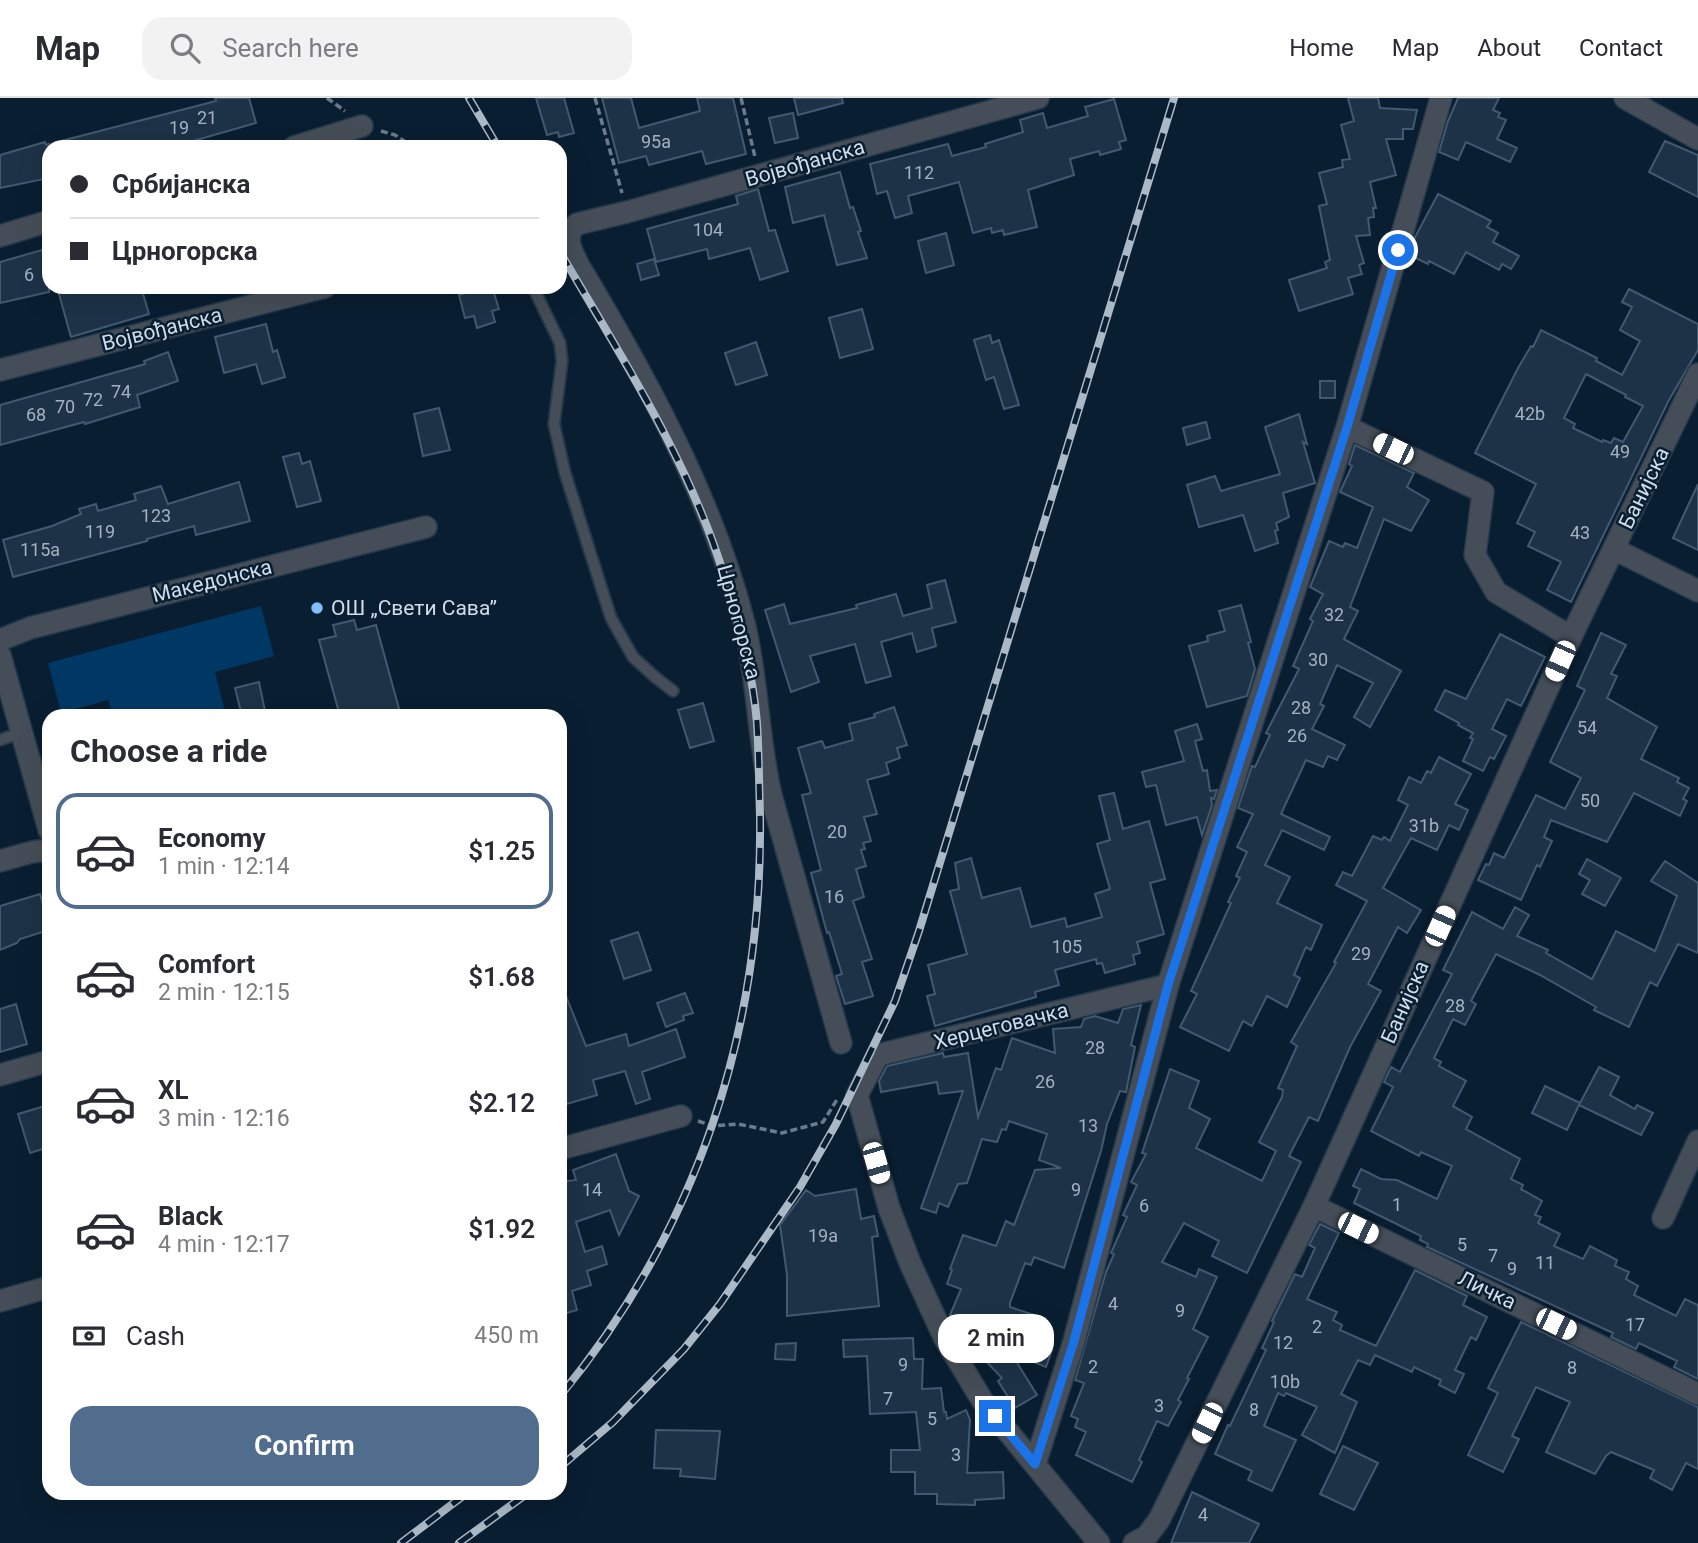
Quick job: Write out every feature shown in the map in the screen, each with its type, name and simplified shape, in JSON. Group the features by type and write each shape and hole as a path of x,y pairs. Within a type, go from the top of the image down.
{"street":[{"name":"Војвођанска","path":"572,227 1038,98"},
{"path":"1035,1464 1074,1341 1168,985 1347,427 1441,98"},
{"path":"1625,98 1698,139"},
{"path":"316,140 362,126"},
{"path":"0,236 42,223"},
{"name":"Црногорска","path":"572,227 569,235 570,249 656,402 691,477 723,560 744,626 757,688 768,785 841,1043"},
{"name":"Војвођанска","path":"0,370 298,294"},
{"name":"Банијска","path":"1134,1543 1147,1536 1159,1520 1314,1206 1571,637 1698,374"},
{"path":"1347,427 1483,492 1475,555 1496,593 1571,637"},
{"name":"Македонска","path":"0,640 30,628 426,527"},
{"path":"1614,550 1698,591"},
{"path":"0,655 42,807"},
{"path":"0,861 42,851"},
{"name":"Херцеговачка","path":"851,1091 878,1055 1168,985"},
{"path":"0,1075 42,1063"},
{"path":"851,1091 889,1208 910,1263 944,1336 982,1400 1099,1543"},
{"path":"567,1147 681,1116"},
{"path":"1663,1218 1698,1141"},
{"name":"Личка","path":"1314,1206 1698,1394"},
{"path":"0,1301 42,1289"}],"lane":[{"path":"536,294 561,343 562,361 554,424 556,436 590,556 611,618 634,657 673,691"},
{"path":"0,740 20,733"}],"path":[{"path":"595,98 627,212"},
{"path":"741,98 760,175"},
{"path":"681,1116 712,1126 738,1124 782,1133 823,1122 851,1091"}],"shaded area":[{"path":"261,606 274,656 215,672 224,709 111,709 108,700 75,709 60,709 48,663"}],"building":[{"path":"215,98 249,98 256,123 196,140 65,140 216,101"},
{"path":"536,98 564,98 574,133 559,137 558,132 547,135"},
{"path":"602,98 631,98 639,128 700,111 697,98 733,98 746,154 706,164 702,151 649,165 646,156 619,163"},
{"path":"794,98 842,98 843,103 798,115"},
{"path":"1348,98 1378,98 1380,108 1417,110 1413,129 1403,129 1403,139 1386,139 1396,175 1370,182 1376,208 1373,208 1374,217 1368,218 1370,235 1356,236 1364,263 1359,265 1362,274 1348,278 1353,294 1299,311 1289,280 1327,268 1325,262 1330,260 1319,206 1327,204 1319,173 1343,167 1342,160 1350,159 1341,125 1354,121"},
{"path":"1458,98 1499,98 1493,110 1500,113 1498,117 1506,120 1497,139 1517,148 1510,162 1466,142 1458,160 1439,152"},
{"path":"1114,99 1126,140 1119,142 1121,149 1100,155 1099,151 1070,159 1074,175 1028,190 1037,227 1004,235 1003,230 992,233 991,228 973,233 959,182 908,196 912,213 895,218 887,191 877,194 870,164 948,144 952,156 986,147 985,144 1023,132 1020,120 1043,113 1047,128 1088,116 1085,107"},
{"path":"793,113 798,138 775,143 769,118"},
{"path":"1665,141 1698,155 1698,197 1649,172"},
{"path":"42,143 42,179 0,188 0,155"},
{"path":"840,172 850,208 853,207 861,231 858,232 867,258 837,265 824,215 793,223 785,187"},
{"path":"758,189 769,231 775,230 788,271 760,280 750,248 709,259 707,249 656,262 647,229 738,204 736,196"},
{"path":"1438,194 1491,221 1487,227 1498,233 1493,242 1519,256 1511,269 1502,264 1499,270 1466,252 1454,274 1410,255 1414,239"},
{"path":"946,233 954,265 926,273 918,241"},
{"path":"42,250 42,294 0,303 0,262"},
{"path":"654,259 659,275 641,280 637,264"},
{"path":"1629,289 1698,324 1698,350 1669,400 1571,602 1547,590 1561,562 1528,546 1535,532 1517,523 1536,484 1475,453 1518,368 1541,330 1597,358 1596,361 1622,375 1640,341 1620,330 1632,307 1622,302","holes":["1586,374 1626,395 1625,397 1643,406 1623,442 1614,438 1611,443 1602,442 1573,428 1575,424 1564,418"]},
{"path":"59,294 143,294 149,314 71,337"},
{"path":"494,294 499,309 492,311 495,322 477,328 474,316 465,318 459,295"},
{"path":"862,309 873,349 840,358 829,318"},
{"path":"266,324 273,352 277,350 285,377 262,384 256,364 224,373 215,337"},
{"path":"990,335 992,343 999,340 1019,405 1004,409 994,377 986,380 974,340"},
{"path":"756,342 767,375 736,385 725,353"},
{"path":"168,352 178,381 137,395 140,407 0,445 0,405 145,364 144,361"},
{"path":"1320,381 1335,381 1335,398 1320,398"},
{"path":"439,408 450,450 423,456 414,414"},
{"path":"1299,414 1307,444 1303,442 1315,483 1283,493 1289,517 1276,523 1278,543 1255,551 1243,515 1199,527 1187,485 1215,476 1221,491 1280,474 1265,427"},
{"path":"1206,422 1210,438 1187,445 1183,428"},
{"path":"1355,445 1414,473 1407,487 1429,500 1411,531 1384,519 1350,607 1358,611 1344,639 1401,671 1370,727 1354,717 1373,683 1337,665 1320,704 1324,706 1312,729 1345,745 1337,760 1328,756 1323,767 1306,760 1281,814 1330,837 1324,850 1282,830 1265,865 1290,877 1277,903 1322,925 1311,950 1306,947 1294,975 1300,978 1287,1007 1267,996 1252,1026 1243,1021 1229,1051 1180,1027 1197,994 1191,991 1240,878 1236,876 1247,852 1237,847 1253,814 1238,808 1252,766 1255,767 1270,735 1266,733 1299,669 1293,666 1313,621 1310,619 1323,594 1310,587 1329,541 1343,547 1345,543 1357,548 1373,507 1340,492 1352,466 1349,464"},
{"path":"299,453 302,464 310,461 321,501 297,507 283,457"},
{"path":"239,482 250,521 196,535 194,526 13,577 3,540 52,526 81,514 79,509 96,504 98,511 136,500 134,494 161,486 168,504"},
{"path":"1698,484 1698,550 1673,538"},
{"path":"945,580 956,622 932,628 936,646 917,652 912,633 881,642 891,676 866,683 855,644 810,656 819,682 791,692 765,610 784,604 790,624 857,608 856,605 896,594 903,616 932,608 927,585"},
{"path":"1241,605 1255,669 1247,696 1207,707 1189,646 1208,641 1207,636 1225,631 1219,611"},
{"path":"354,620 357,630 376,625 399,709 338,709 319,640 336,636 333,625"},
{"path":"1601,633 1626,645 1611,674 1617,676 1607,698 1657,727 1641,759 1679,778 1677,782 1689,788 1683,799 1687,801 1680,816 1634,793 1607,842 1551,820 1544,837 1552,841 1540,867 1537,865 1521,900 1478,880 1494,853 1504,858 1536,795 1565,809 1581,778 1550,762 1585,690 1577,686"},
{"path":"1500,634 1545,657 1521,706 1507,699 1492,729 1506,736 1494,759 1490,757 1483,771 1463,761 1473,733 1435,710 1445,690 1466,699"},
{"path":"259,682 265,709 240,709 235,688"},
{"path":"703,703 714,741 690,748 678,710"},
{"path":"894,707 907,745 897,748 900,758 886,763 889,774 867,780 877,814 864,817 871,841 863,843 865,849 861,850 866,866 856,869 864,897 853,901 872,959 862,962 873,996 845,1004 836,976 842,974 829,932 827,933 811,873 821,870 802,795 811,793 798,748 822,741 825,748 853,740 849,724 875,717 874,714"},
{"path":"1197,724 1202,739 1195,741 1203,771 1207,770 1210,791 1217,790 1214,799 1211,798 1212,805 1202,835 1197,817 1166,825 1156,785 1146,787 1142,772 1184,761 1175,731"},
{"path":"1439,757 1471,774 1455,804 1468,810 1459,830 1449,825 1437,850 1411,838 1383,888 1421,910 1407,933 1398,927 1368,984 1381,991 1350,1047 1318,1121 1309,1117 1289,1156 1301,1162 1247,1273 1212,1256 1219,1241 1184,1223 1162,1262 1196,1277 1199,1269 1217,1277 1193,1329 1208,1337 1187,1378 1189,1379 1178,1400 1181,1402 1168,1426 1157,1421 1132,1482 1076,1455 1086,1432 1075,1427 1078,1419 1071,1416 1084,1383 1075,1380 1106,1272 1114,1254 1111,1253 1127,1217 1123,1215 1137,1185 1131,1182 1146,1154 1142,1153 1170,1069 1199,1081 1189,1108 1210,1119 1196,1148 1262,1181 1276,1151 1259,1142 1282,1097 1283,1090 1278,1088 1297,1046 1291,1042 1336,963 1334,962 1367,901 1336,885 1343,872 1352,876 1373,836 1382,840 1384,837 1390,841 1408,805 1398,800 1409,777 1421,783 1427,771 1431,773"},
{"path":"1114,793 1123,829 1149,821 1165,879 1150,883 1164,934 1137,942 1140,953 1133,955 1135,964 1105,973 1102,963 1097,964 1096,959 1055,970 1059,985 1035,992 1036,997 935,1026 927,996 935,994 928,965 967,954 950,891 959,889 955,863 971,858 982,898 1020,888 1031,927 1065,918 1067,927 1102,917 1095,894 1110,889 1097,844 1110,840 1099,796"},
{"path":"1587,859 1621,878 1605,906 1582,894 1590,880 1579,874"},
{"path":"1665,861 1698,883 1698,953 1678,944 1657,986 1650,982 1629,1027 1594,1010 1596,1007 1540,975 1496,954 1471,1001 1476,1004 1465,1025 1453,1019 1434,1058 1441,1062 1439,1066 1466,1081 1453,1106 1472,1117 1466,1129 1520,1159 1511,1179 1523,1185 1521,1189 1542,1201 1535,1215 1541,1217 1538,1223 1560,1234 1554,1246 1583,1259 1590,1246 1617,1260 1615,1266 1629,1272 1626,1279 1638,1286 1634,1295 1676,1316 1685,1299 1698,1305 1698,1379 1674,1367 1677,1361 1639,1343 1636,1349 1611,1337 1613,1333 1427,1247 1428,1244 1420,1240 1421,1236 1354,1203 1360,1189 1353,1186 1361,1169 1381,1179 1397,1180 1437,1199 1452,1166 1421,1152 1419,1156 1371,1131 1393,1087 1384,1082 1391,1067 1400,1072 1452,974 1443,970 1472,912 1503,929 1515,907 1529,915 1517,936 1548,950 1546,953 1592,979 1616,931 1655,951 1677,896 1651,881"},
{"path":"40,894 42,932 20,939 0,950 0,906"},
{"path":"638,932 651,970 624,979 611,941"},
{"path":"685,993 693,1013 666,1027 657,1003"},
{"path":"567,998 586,1046 626,1034 629,1046 676,1029 685,1057 642,1072 650,1099 636,1104 625,1071 593,1080 597,1095 567,1104"},
{"path":"16,1004 27,1044 0,1052 0,1009"},
{"path":"1141,1005 1131,1045 1135,1047 1126,1092 1120,1091 1107,1124 1064,1268 1034,1257 1031,1265 1025,1263 1010,1303 1010,1307 1046,1319 1037,1345 1052,1350 1046,1367 1011,1353 1037,1395 1015,1408 998,1381 1002,1378 978,1353 999,1334 950,1315 961,1289 947,1284 963,1235 996,1246 1006,1221 1014,1225 1035,1170 1061,1168 1039,1160 1047,1134 1009,1121 1006,1130 1002,1129 997,1142 982,1139 967,1183 958,1184 948,1207 939,1203 936,1213 921,1208 963,1091 939,1094 937,1082 881,1092 879,1081 887,1066 943,1053 944,1057 968,1053 978,1117 996,1068 1001,1070 1012,1038 1055,1053 1053,1029 1081,1027 1084,1019 1095,1016 1118,1023 1123,1009"},
{"path":"1599,1067 1619,1077 1610,1095 1635,1109 1637,1105 1653,1113 1641,1135 1579,1105"},
{"path":"1545,1086 1580,1103 1567,1130 1532,1113"},
{"path":"42,1107 42,1149 30,1153 18,1114"},
{"path":"616,1154 629,1191 639,1196 619,1235 610,1210 576,1222 585,1252 602,1246 607,1264 587,1271 591,1285 572,1291 577,1310 567,1313 567,1181 576,1180 573,1170"},
{"path":"856,1189 861,1219 874,1216 878,1236 872,1237 879,1306 787,1316 787,1275 780,1225 806,1190 815,1196"},
{"path":"1320,1224 1339,1233 1307,1299 1337,1312 1333,1320 1342,1325 1340,1330 1376,1346 1415,1270 1467,1296 1463,1305 1487,1317 1476,1340 1471,1337 1455,1370 1464,1374 1455,1393 1439,1385 1441,1380 1414,1367 1412,1372 1375,1355 1370,1365 1358,1360 1341,1394 1357,1402 1335,1453 1302,1435 1317,1407 1286,1393 1284,1396 1278,1393 1264,1426 1296,1440 1272,1491 1248,1480 1252,1471 1215,1454 1266,1350 1262,1348 1274,1322 1272,1321 1295,1274 1302,1277 1315,1248 1309,1245"},
{"path":"1521,1322 1698,1407 1698,1469 1686,1463 1672,1490 1650,1478 1654,1470 1611,1452 1595,1474 1546,1452 1570,1402 1536,1387 1512,1436 1519,1439 1503,1472 1468,1455 1498,1393 1488,1388"},
{"path":"913,1338 914,1359 923,1359 922,1389 941,1388 947,1419 966,1410 970,1420 967,1473 1003,1472 1004,1498 975,1500 975,1505 937,1504 937,1494 915,1494 915,1472 891,1472 891,1450 920,1450 916,1412 870,1414 867,1356 844,1357 843,1340"},
{"path":"796,1343 795,1360 775,1359 776,1344"},
{"path":"656,1430 720,1431 715,1479 680,1476 681,1469 654,1468"},
{"path":"1343,1446 1378,1463 1354,1510 1320,1494"},
{"path":"1192,1492 1259,1524 1249,1543 1171,1543"}],"railway":[{"path":"469,98 494,140"},
{"path":"567,1461 613,1422 684,1349 720,1304 800,1187 836,1124 895,1001 919,931 1174,98"},
{"path":"567,264 671,447 708,529 734,609 752,685 757,723 760,816 758,896 749,974 734,1050 712,1124 684,1196 649,1265 608,1332 567,1387"},
{"path":"401,1543 458,1500"},
{"path":"459,1543 518,1500"}],"place":[{"name":"ОШ „Свети Сава”","path":"317,608"}],"route":[{"path":"995,1416 1035,1464 1074,1341 1168,985 1347,427 1398,250"}]}
